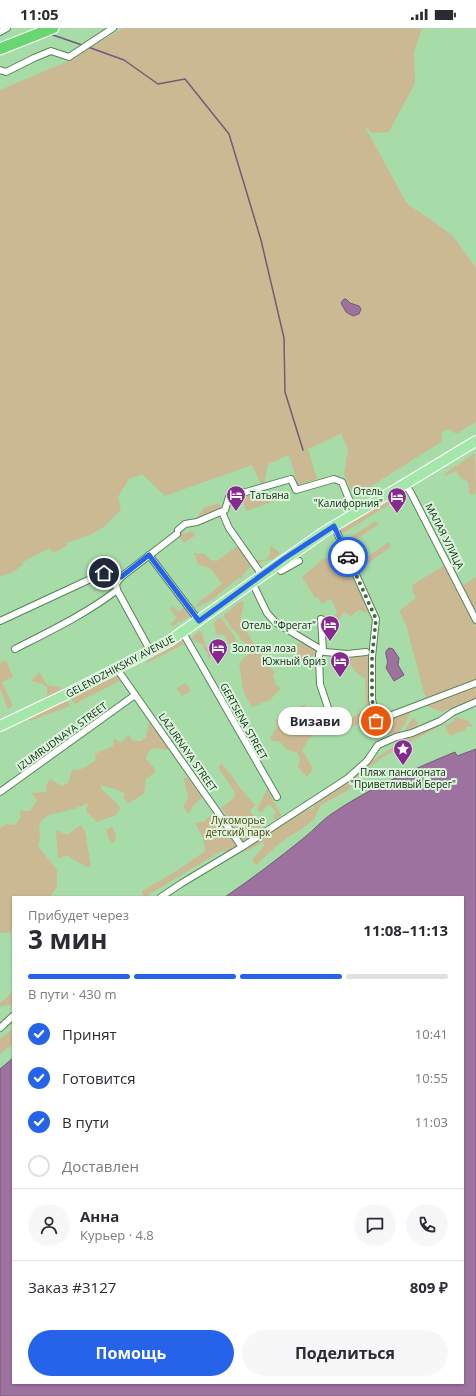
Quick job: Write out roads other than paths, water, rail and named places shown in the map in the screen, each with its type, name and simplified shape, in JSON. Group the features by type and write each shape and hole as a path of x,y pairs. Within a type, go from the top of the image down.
{"highway":[{"path":"0,42 34,28"},
{"path":"0,49 53,28"}],"main road":[{"name":"GELENDZHIKSKIY AVENUE","path":"0,726 151,652 183,633 252,582 334,526 476,440"}],"street":[{"path":"0,32 7,28"},
{"path":"0,70 6,72 51,51 69,57 113,28"},
{"path":"151,652 117,590 116,584 121,577 178,532 185,524 197,522 222,512 225,510 229,497 291,479 296,490 334,479 342,482 355,514"},
{"name":"МАЛАЯ УЛИЦА","path":"405,484 443,553 476,620"},
{"path":"222,512 230,528 262,575"},
{"path":"334,526 376,619 372,657 372,699 376,721 476,683"},
{"path":"149,555 199,621"},
{"path":"276,565 281,571 299,561"},
{"path":"0,621 110,570 121,577"},
{"path":"252,582 274,622 323,651 329,653 347,654 366,652"},
{"path":"15,649 72,620 91,609 117,590"},
{"path":"321,619 323,651 319,654 320,684 331,717"},
{"name":"GERTSENA STREET","path":"183,633 277,797"},
{"name":"LAZURNAYA STREET","path":"117,669 242,847"},
{"name":"IZUMRUDNAYA STREET","path":"0,792 135,696"},
{"path":"162,896 351,777 367,761 378,745 440,721 453,712 476,702"},
{"path":"0,1028 12,1017"}],"waterway":[{"path":"50,34 82,45"},
{"path":"88,47 124,60 158,84 185,79 229,134 261,240 284,338 285,392 303,450"}],"place":[{"name":"Татьяна","path":"236,512"},
{"name":"Отель \"Калифорния\"","path":"397,514"},
{"name":"Отель \"Фрегат\"","path":"330,642"},
{"name":"Золотая лоза","path":"218,665"},
{"name":"Южный бриз","path":"340,678"},
{"name":"Визави","path":"376,721"},
{"name":"Пляж пансионата \"Приветливый Берег\"","path":"403,766"}],"park label":[{"name":"Лукоморье детский парк","path":"238,826"}]}
